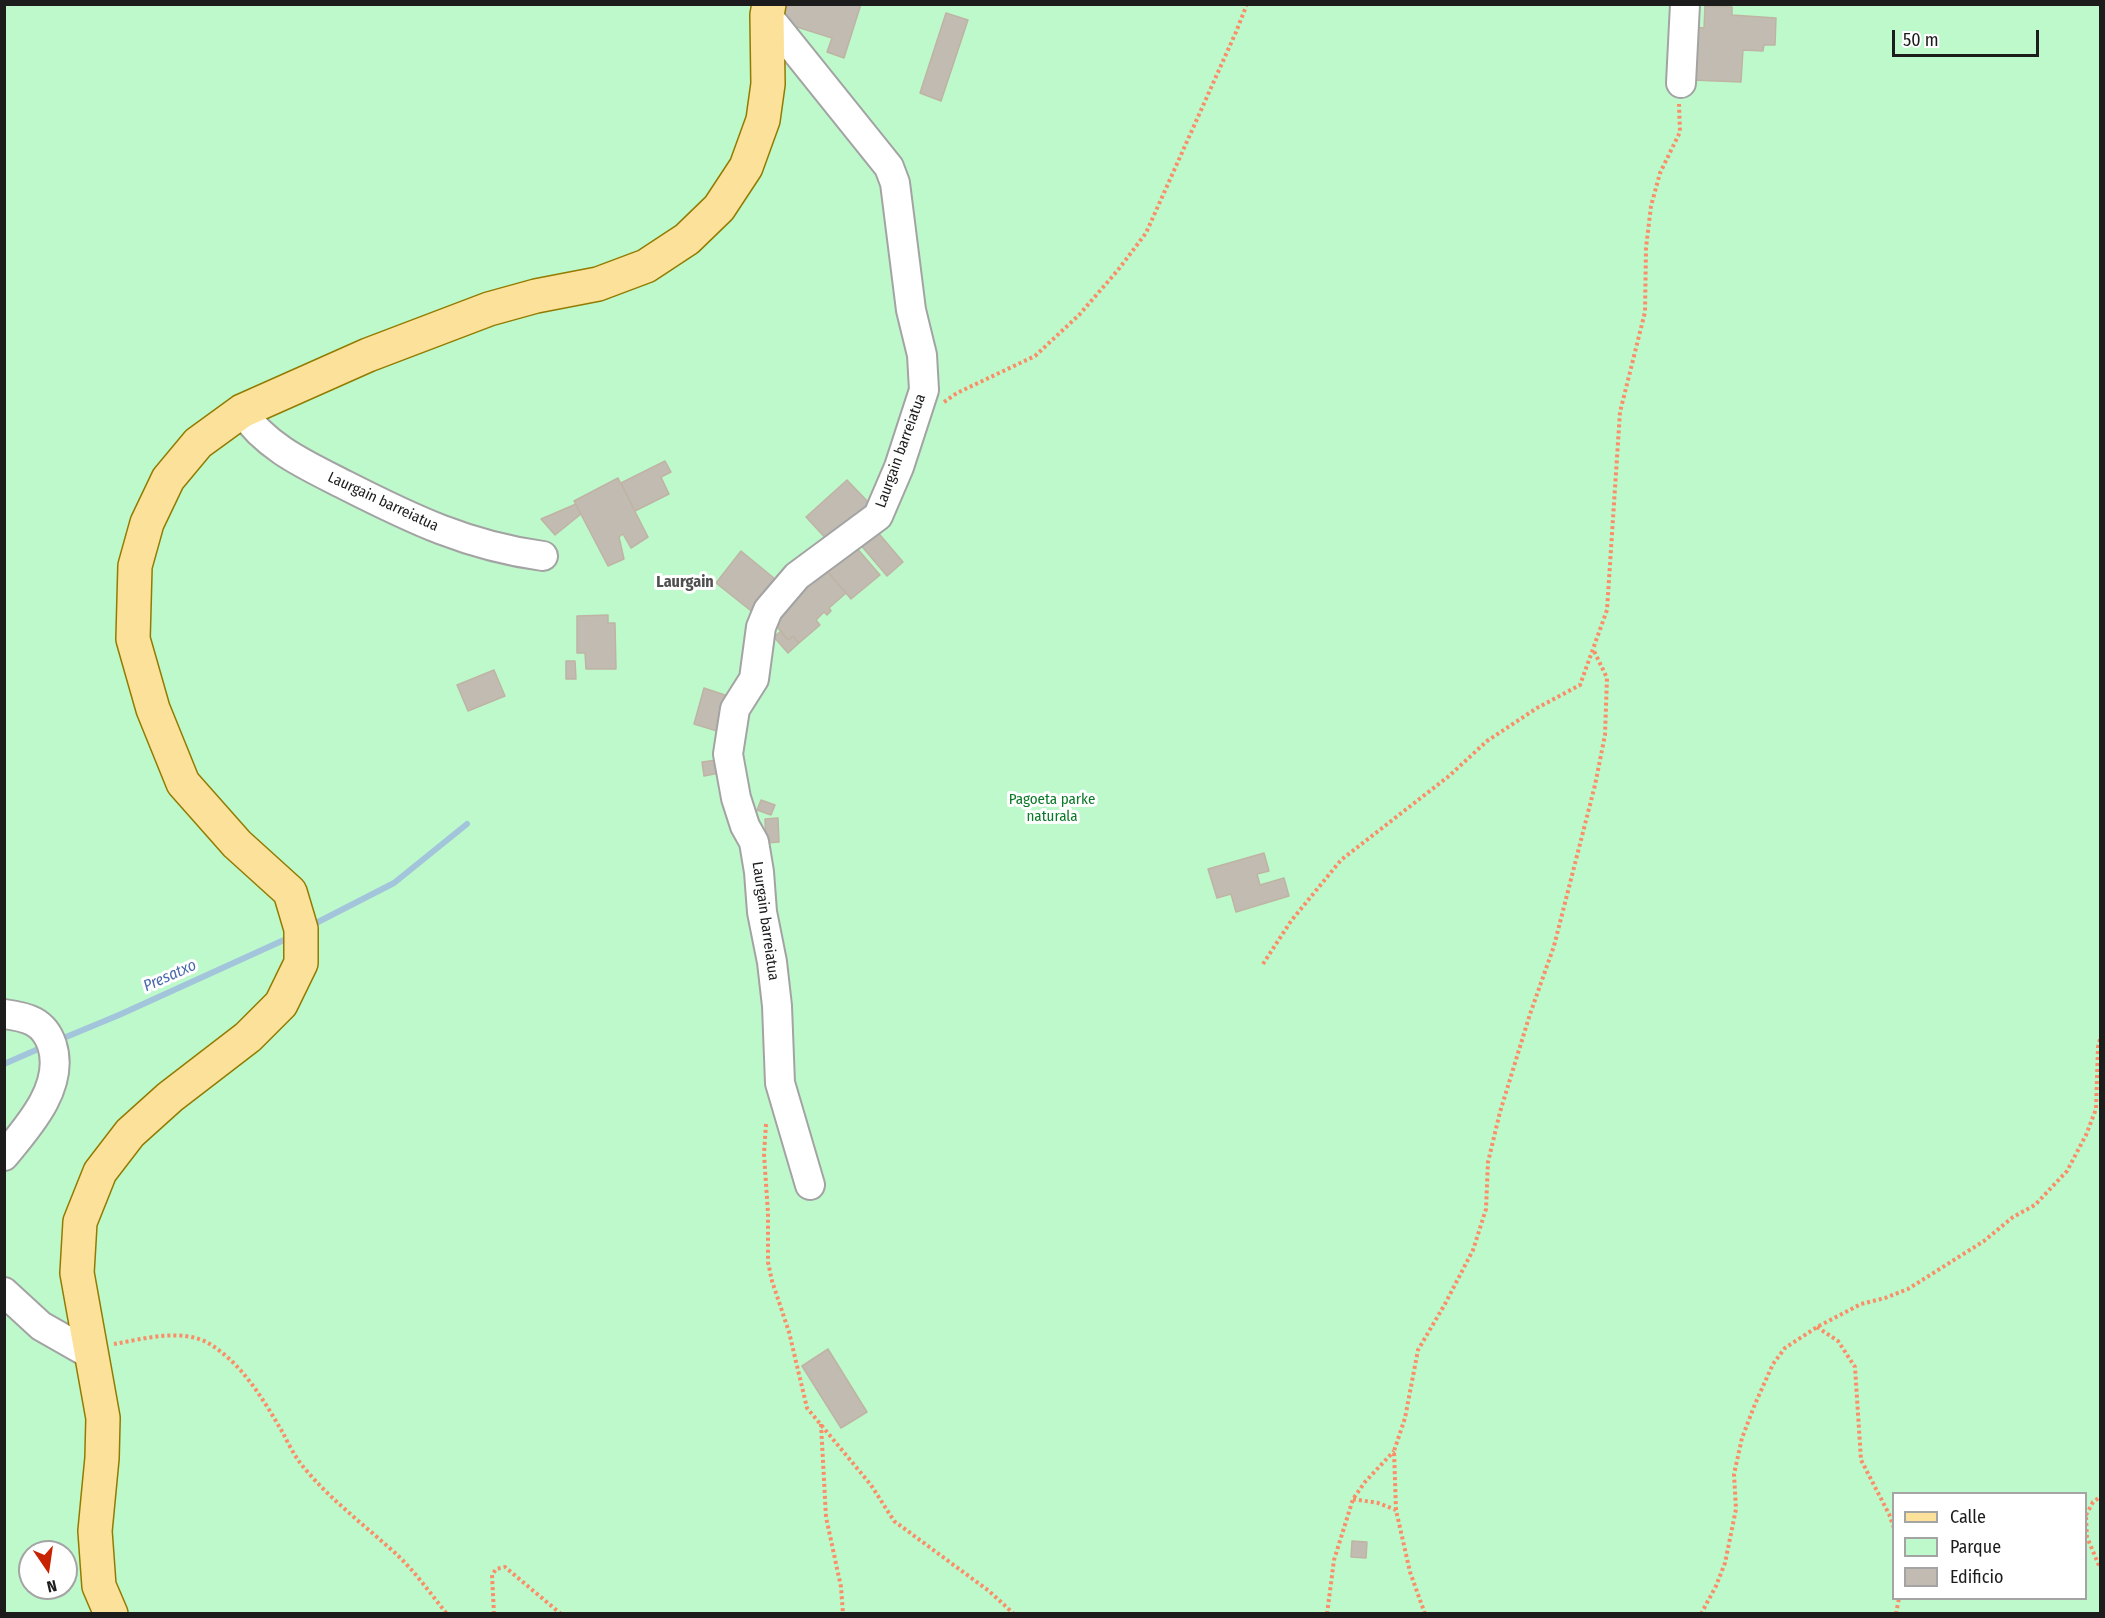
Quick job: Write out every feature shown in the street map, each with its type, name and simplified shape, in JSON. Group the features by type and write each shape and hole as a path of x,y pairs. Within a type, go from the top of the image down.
{"main road":[{"path":"111,1614 99,1586 95,1531 102,1458 103,1418 77,1273 80,1222 100,1172 130,1133 170,1097 248,1037 281,1004 301,963 301,929 290,892 237,844 183,783 153,709 133,639 135,566 147,523 168,479 198,443 242,411 368,355 489,309 536,296 598,284 646,266 687,239 719,208 746,167 760,129 768,84 768,10"}],"street":[{"path":"1681,82 1685,4"},
{"name":"Laurgain barreiatua","path":"768,10 889,167 895,183 911,310 922,355 924,390 899,467 878,516 797,576 768,610 761,627 754,679 735,709 728,754 731,777 741,815 754,842 759,872 762,912 772,962 777,1006 780,1083 810,1185"},
{"name":"Laurgain barreiatua","path":"242,411 268,440 301,462 414,520 509,552 543,556"},
{"path":"4,1014 24,1017 41,1026 51,1042 55,1061 51,1083 37,1113 4,1156"},
{"path":"4,1292 41,1326 92,1355"}],"path":[{"path":"913,421 957,393 1035,356 1079,315 1118,270 1146,233 1247,4"},
{"path":"1263,964 1291,921 1341,860 1449,776 1487,741 1537,708 1580,685 1607,610 1620,412 1645,312 1646,248 1651,206 1660,173 1680,132 1681,82"},
{"path":"1425,1614 1410,1572 1396,1510 1394,1451 1404,1419 1418,1350 1473,1250 1486,1209 1488,1162 1500,1112 1554,946 1590,807 1605,735 1607,678 1594,651"},
{"path":"1701,1614 1725,1563 1736,1509 1734,1474 1742,1438 1773,1364 1785,1348 1817,1327 1861,1304 1885,1298 1908,1288 1984,1241 2013,1217 2035,1205 2067,1171 2086,1136 2096,1109 2100,1039"},
{"path":"780,1083 771,1101 766,1124 764,1154 768,1213 768,1262 789,1332 807,1408 871,1485 894,1521 989,1591 1014,1614"},
{"path":"1817,1327 1838,1341 1855,1367 1862,1460 1892,1524"},
{"path":"92,1355 113,1344 152,1337 188,1336 207,1342 234,1362 266,1404 300,1463 340,1507 395,1553 426,1586 447,1614"},
{"path":"821,1424 826,1516 841,1587 843,1614"},
{"path":"1327,1614 1334,1560 1353,1499 1365,1482 1394,1451"},
{"path":"2087,1512 2093,1502 2100,1497"},
{"path":"1353,1499 1378,1503 1396,1510"},
{"path":"2087,1537 2100,1568"},
{"path":"494,1614 492,1575 496,1569 505,1567 561,1614"}],"green space":[{"name":"Pagoeta parke naturala","path":"5,5 2100,5 2100,1613 5,1614"}],"building":[{"path":"786,4 861,4 844,58 827,52 832,38 781,22"},
{"path":"1705,6 1732,7 1732,15 1776,18 1775,45 1764,45 1763,51 1743,50 1741,82 1692,80 1695,27 1704,28"},
{"path":"946,13 968,20 941,101 920,93"},
{"path":"665,461 671,472 661,477 669,494 635,511 621,483"},
{"path":"618,478 648,537 631,548 623,534 619,537 624,559 608,566 574,501"},
{"path":"847,480 872,506 831,544 806,517"},
{"path":"576,504 581,514 555,535 541,519"},
{"path":"875,529 903,562 887,576 859,543"},
{"path":"849,539 880,575 851,599 821,564"},
{"path":"741,551 780,583 755,614 716,583"},
{"path":"826,570 846,593 829,608 831,611 827,615 824,612 816,620 820,625 799,643 793,636 788,640 773,622 804,590 802,587 807,583 809,585"},
{"path":"608,615 608,623 615,623 616,669 586,669 585,653 577,653 577,616"},
{"path":"781,631 788,640 793,636 799,643 788,653 774,637"},
{"path":"566,661 575,661 576,679 566,679"},
{"path":"494,670 505,696 468,711 457,685"},
{"path":"704,688 728,696 717,731 694,724"},
{"path":"717,760 719,773 704,776 702,762"},
{"path":"761,800 775,805 771,815 757,810"},
{"path":"778,818 779,842 766,843 765,819"},
{"path":"1264,853 1269,871 1257,874 1260,885 1284,878 1289,896 1236,912 1231,894 1217,898 1208,869"},
{"path":"828,1349 867,1412 841,1428 802,1366"},
{"path":"1352,1541 1367,1542 1366,1558 1351,1557"}],"waterway":[{"name":"Presatxo","path":"318,922 394,883 467,824"},
{"name":"Presatxo","path":"66,1037 284,940"},
{"path":"4,1064 36,1050"}],"district":[{"name":"Laurgain","path":"685,583"}]}
